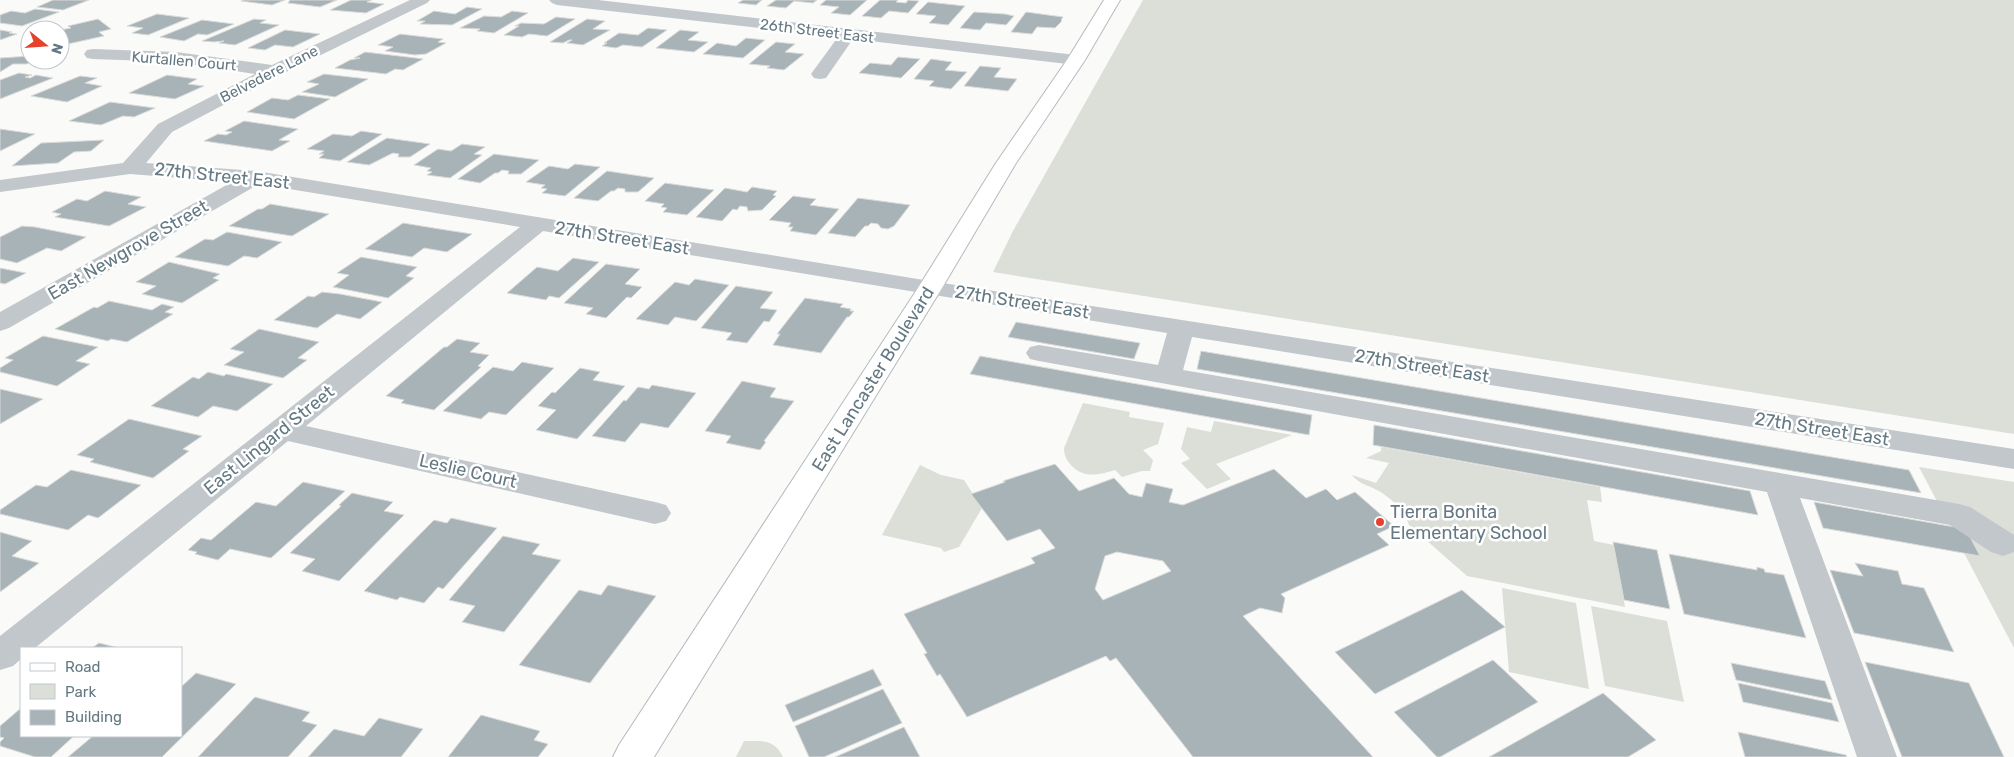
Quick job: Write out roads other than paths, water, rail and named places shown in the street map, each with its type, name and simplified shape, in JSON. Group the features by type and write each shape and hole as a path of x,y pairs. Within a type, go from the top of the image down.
{"main road":[{"name":"East Lancaster Boulevard","path":"633,757 930,288 1006,163 1076,60 1112,0"}],"street":[{"name":"Belvedere Lane","path":"130,168 165,128 274,71 422,0"},
{"name":"26th Street East","path":"557,0 1076,60"},
{"path":"820,74 848,35"},
{"name":"Kurtallen Court","path":"93,54 176,57 274,71"},
{"name":"27th Street East","path":"0,186 130,168 256,177 930,288 2014,459"},
{"name":"East Newgrove Street","path":"0,323 256,177"},
{"name":"East Lingard Street","path":"0,656 538,224"},
{"path":"1168,376 1182,328"},
{"path":"1039,353 1959,515 2010,551"},
{"name":"Leslie Court","path":"282,430 655,513"},
{"path":"1779,483 1877,757"}],"place":[{"name":"Tierra Bonita Elementary School","path":"1380,522"}]}
